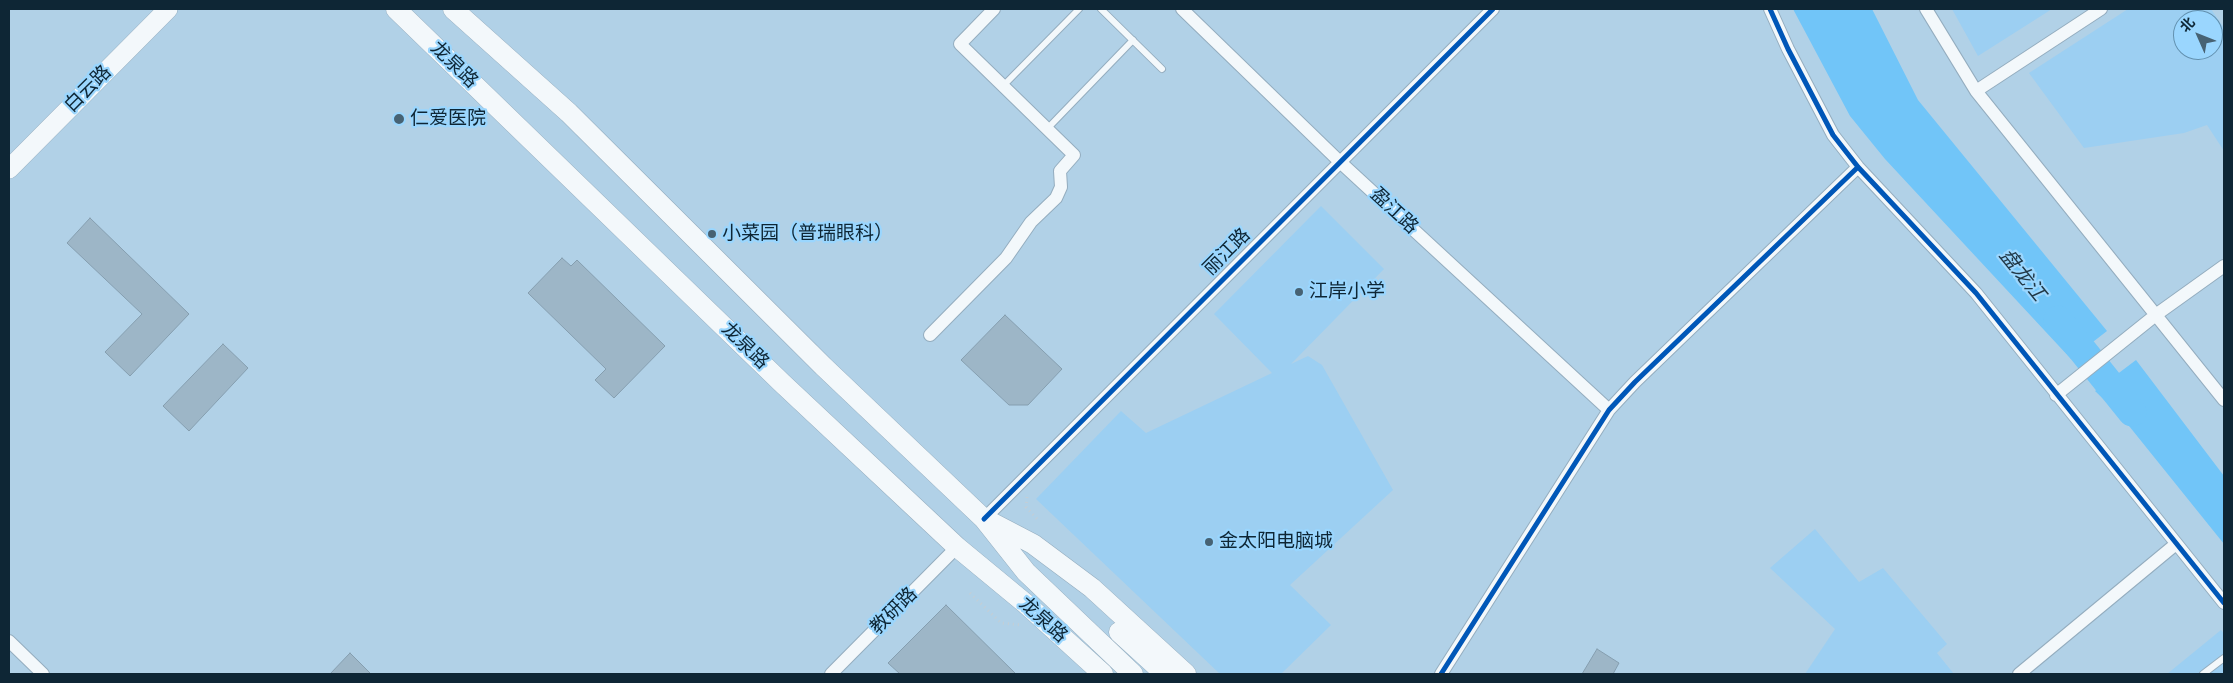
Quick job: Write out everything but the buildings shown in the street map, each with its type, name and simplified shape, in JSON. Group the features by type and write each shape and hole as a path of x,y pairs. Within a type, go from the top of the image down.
{"main road":[{"name":"白云路","path":"9,169 168,9"},
{"name":"龙泉路","path":"396,9 782,383 957,547 1026,604 1100,673"},
{"name":"龙泉路","path":"453,9 569,113 823,366 984,519 1026,572 1133,674"},
{"path":"984,519 1086,602 1164,674"},
{"path":"984,519 1006,528 1033,544 1085,583 1186,674"}],"street":[{"path":"930,335 1006,258 1031,222 1056,198 1061,187 1060,171 1074,155 960,44 994,9"},
{"name":"盈江路","path":"1182,9 1339,161 1609,410"},
{"name":"丽江路","path":"984,519 1339,161 1493,9"},
{"path":"1770,9 1788,49 1833,135 1858,167 1976,293 2224,603"},
{"path":"1926,9 1976,91 2157,314 2224,400"},
{"path":"1976,91 2101,9"},
{"path":"1441,674 1609,410 1635,382 1858,167"},
{"path":"2056,395 2157,314 2224,266"},
{"path":"2019,674 2176,544"},
{"name":"教研路","path":"831,674 957,547"},
{"path":"9,641 43,674"}],"lane":[{"path":"1003,86 1079,9"},
{"path":"1101,9 1162,69"},
{"path":"1047,129 1133,40"},
{"path":"2202,674 2224,658"}],"path":[{"path":"1031,493 1025,499 1026,507 1039,521"},
{"path":"970,593 1001,623"}],"shaded area":[{"path":"1952,9 2052,9 1978,56"},
{"path":"2128,9 2211,9 2173,10 2173,60 2223,60 2223,27 2224,28 2224,151 2207,125 2184,133 2084,148 2029,73"},
{"name":"金太阳电脑城","path":"1321,206 1384,269 1291,364 1308,356 1322,365 1393,490 1290,585 1331,625 1281,674 1220,674 1036,499 1121,411 1146,433 1272,373 1214,314"},
{"path":"1815,529 1859,582 1883,568 1947,644 1937,653 1954,674 1805,674 1835,629 1770,568"},
{"path":"2221,630 2224,634 2224,674 2167,674"}],"water":[{"path":"1793,9 1872,9 1918,100 2107,331 2071,359 1885,159 1850,116"},
{"path":"2136,360 2224,476 2224,544 2121,416 2095,391"}],"waterway":[{"name":"盘龙江","path":"2058,320 2132,412"}],"cycle path":[{"path":"984,519 1493,9"},
{"path":"1770,9 1788,49 1833,135 1858,167 1976,293 2224,603"},
{"path":"1441,674 1609,410 1635,382 1858,167"}],"place":[{"name":"仁爱医院","path":"399,119"},
{"name":"小菜园（普瑞眼科）","path":"712,234"},
{"name":"江岸小学","path":"1299,292"},
{"name":"金太阳电脑城","path":"1209,542"}]}
